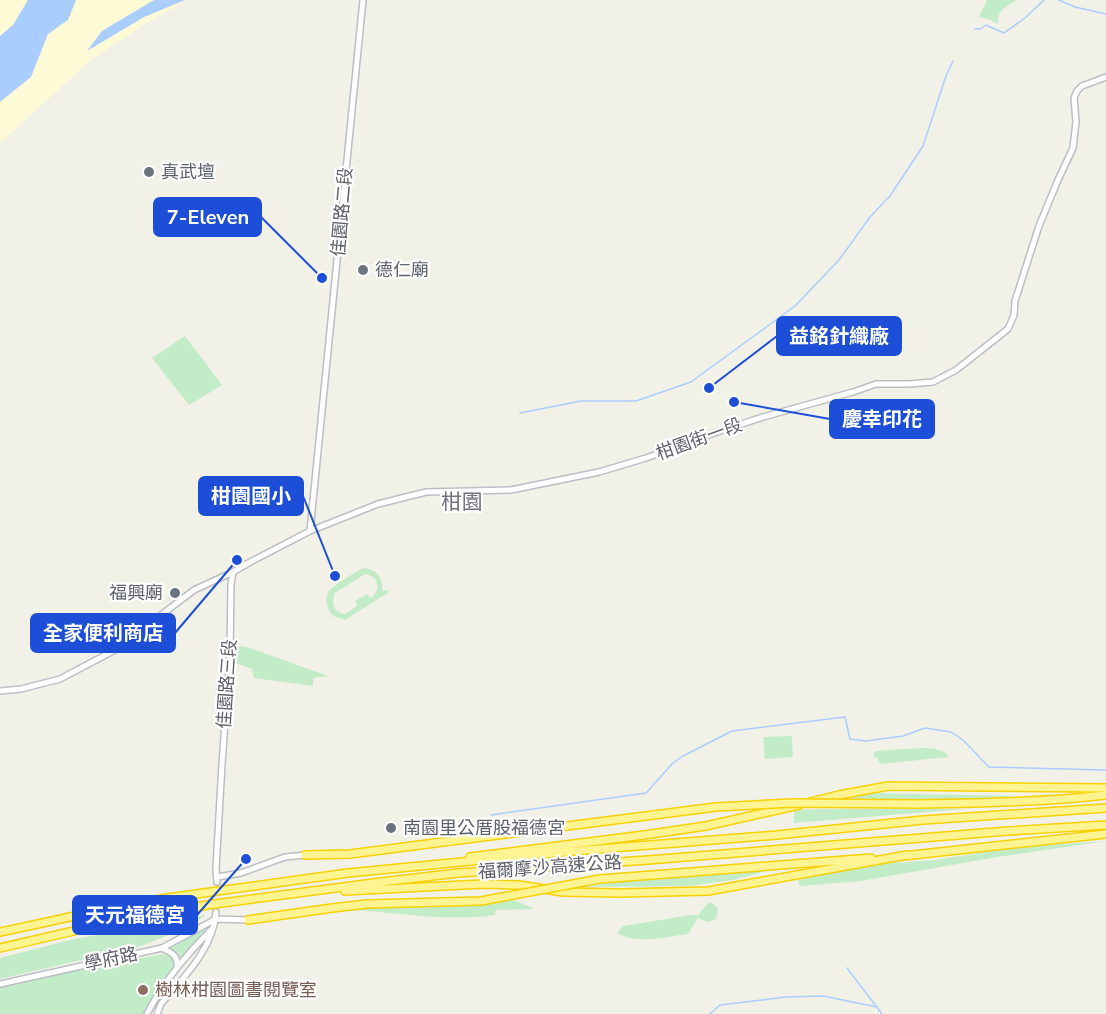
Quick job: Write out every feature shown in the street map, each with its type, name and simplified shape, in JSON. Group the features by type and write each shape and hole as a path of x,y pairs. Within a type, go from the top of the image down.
{"highway":[{"path":"348,873 706,826 888,786 1106,788"},
{"path":"305,855 350,854 716,807 793,802 986,803 1106,795"},
{"name":"福爾摩沙高速公路","path":"0,932 167,898 348,873 923,820 1106,808"},
{"name":"福爾摩沙高速公路","path":"0,948 108,923 207,905 458,873 1106,825"},
{"path":"248,920 367,904 481,901 600,879 907,855 1106,834"},
{"path":"288,895 483,884 519,885 563,891 633,893 708,891 907,855"}],"street":[{"name":"佳園路二段","path":"310,531 363,0"},
{"name":"柑園街一段","path":"310,531 378,504 420,493 511,490 599,472 742,424 876,384 933,382 956,370 1008,329 1039,226 1073,148 1076,135 1074,98 1082,86 1106,76"},
{"path":"0,691 21,689 60,679 132,641 194,590 310,531"},
{"name":"佳園路三段","path":"233,572 217,880 285,856 305,855"},
{"path":"157,1014 161,1004 207,946 216,916 248,920"},
{"name":"學府路","path":"0,984 162,948 216,916"},
{"path":"147,1014 157,994 213,927"},
{"path":"162,948 172,952 176,957 177,969"}],"green space":[{"path":"987,0 1017,0 1000,12 998,24 979,17"},
{"path":"185,336 222,385 189,405 152,358"},
{"path":"363,568 376,572 381,578 382,591 389,592 345,620 335,617 327,604 328,593 336,585","holes":["365,574 370,575 377,584 374,595 370,598 367,594 355,601 357,606 345,614 338,611 333,604 335,593"]},
{"path":"241,646 328,676 313,678 313,686 254,678 252,669 234,662 235,649"},
{"path":"792,736 793,757 765,759 763,737"},
{"path":"921,748 940,750 949,757 880,764 873,756 875,751"},
{"path":"866,793 1015,796 978,800 835,800"},
{"path":"965,809 794,823 794,810"},
{"path":"1106,841 861,881 800,886 798,880 890,863 934,860 1019,847"},
{"path":"771,870 733,880 689,886 584,887 678,876"},
{"path":"513,900 535,909 496,910 495,915 477,917 422,916 348,910 444,906"},
{"path":"709,902 718,908 716,919 707,922 698,918 688,934 634,939 617,933 623,926 698,915"},
{"path":"206,915 186,928 141,946 0,979 0,958 70,940"},
{"path":"206,929 200,943 180,959 178,953 170,948"},
{"path":"164,954 173,957 174,966 148,1003 145,1014 0,1014 0,987 73,970"}],"sand":[{"path":"0,0 186,0 92,59 0,143"}],"water":[{"path":"28,0 76,0 68,20 48,34 31,77 0,102 0,36 13,25"},
{"path":"154,0 185,0 144,17 87,51 102,31"}],"waterway":[{"path":"975,29 986,25 1004,33 1044,0"},
{"path":"1059,0 1075,7 1106,14"},
{"path":"520,413 581,401 636,401 691,382 795,306 839,260 870,217 890,196 923,146 953,61"},
{"path":"491,815 646,793 673,763 732,731 845,717 850,739 866,741 903,736 925,728 951,732 963,740 989,767 1106,770"},
{"path":"847,968 882,1014"},
{"path":"710,1014 720,1005 786,997 823,996 877,1007"}],"place":[{"name":"真武壇","path":"149,172"},
{"name":"德仁廟","path":"363,270"},
{"name":"7-Eleven","path":"322,278"},
{"name":"益銘針織廠","path":"709,388"},
{"name":"慶幸印花","path":"734,402"},
{"name":"全家便利商店","path":"237,560"},
{"name":"柑園國小","path":"335,576"},
{"name":"福興廟","path":"175,593"},
{"name":"南園里公厝股福德宮","path":"391,828"},
{"name":"天元福德宮","path":"246,859"},
{"name":"樹林柑園圖書閱覽室","path":"143,990"}],"district":[{"name":"柑園","path":"462,502"}]}
